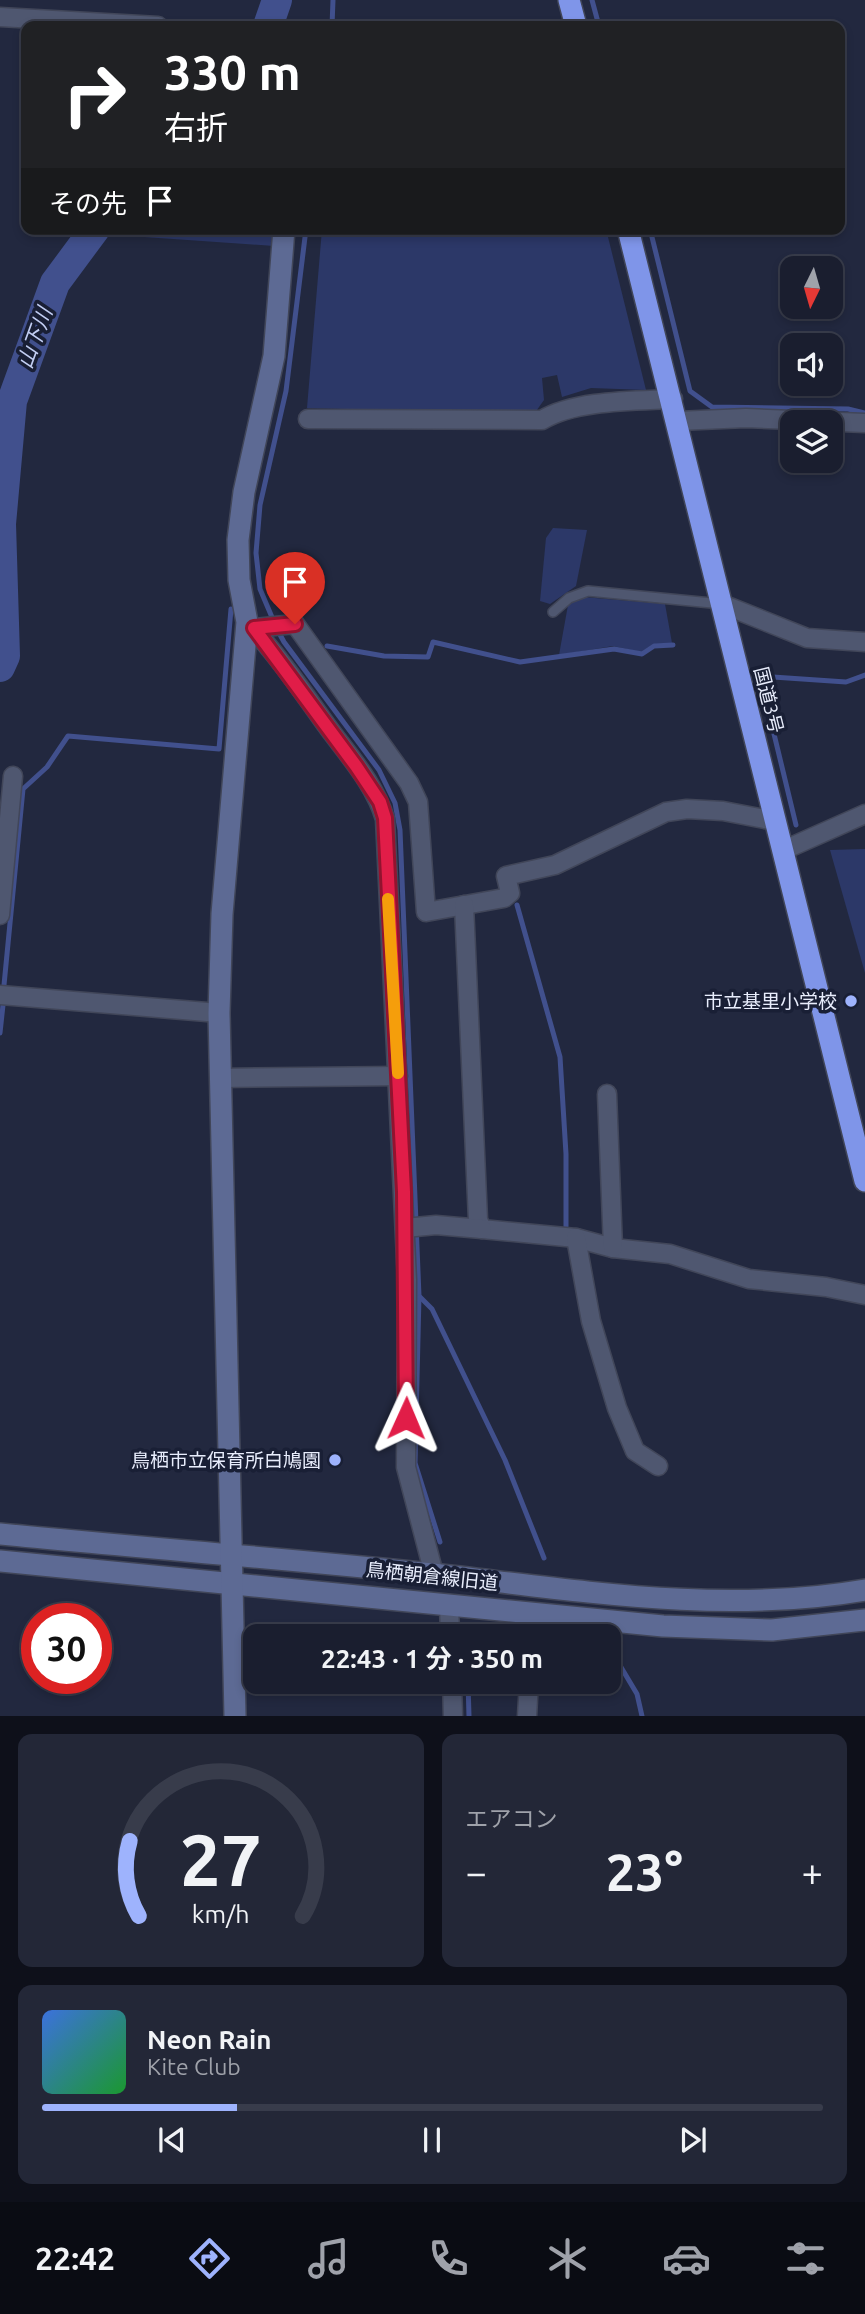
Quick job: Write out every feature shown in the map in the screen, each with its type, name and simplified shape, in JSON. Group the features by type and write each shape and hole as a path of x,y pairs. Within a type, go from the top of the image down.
{"highway":[{"path":"569,0 575,21"},
{"name":"国道3号","path":"630,235 673,399 865,1181"}],"street":[{"path":"0,17 71,21"},
{"path":"235,1716 220,1078 222,914 251,625 239,580 238,540 244,492 274,356 284,235"},
{"path":"309,419 542,420 554,413 614,402 673,399"},
{"path":"678,421 746,418 865,423"},
{"path":"722,604 807,638 865,642"},
{"path":"251,625 295,624 409,783 418,802 426,912 504,898 510,893 506,876 555,865 666,812 687,809 723,811 775,821"},
{"path":"251,625 380,802 387,845 405,1228 406,1467 433,1574"},
{"path":"0,915 13,776"},
{"path":"784,850 865,814"},
{"path":"464,905 478,1220 482,1229"},
{"path":"0,995 219,1013"},
{"path":"220,1078 398,1076"},
{"path":"607,1094 612,1248"},
{"path":"405,1228 436,1225 576,1238 612,1248 670,1254 749,1279 826,1287 865,1296"},
{"path":"576,1238 591,1321 617,1408 635,1451 658,1466"},
{"name":"鳥栖朝倉線旧道","path":"0,1534 433,1574 669,1601 788,1600 865,1590"},
{"name":"鳥栖朝倉線旧道","path":"0,1561 663,1626 772,1630 865,1620"},
{"path":"449,1604 450,1624"},
{"path":"532,1613 532,1624"},
{"path":"452,1694 453,1716"},
{"path":"527,1716 528,1694"}],"lane":[{"path":"553,612 569,598 588,591 722,604"}],"shaded area":[{"path":"146,235 275,235 274,246 144,237"},
{"path":"321,235 607,235 646,390 591,388 562,397 557,375 542,378 544,400 534,414 307,408"},
{"path":"553,528 587,530 576,586 550,604 540,601 546,538"},
{"path":"583,597 665,604 672,643 653,644 641,652 613,646 559,655 568,605"},
{"path":"865,849 865,973 830,850"}],"waterway":[{"name":"山下川","path":"270,21 277,0"},
{"path":"332,21 333,0"},
{"path":"592,0 598,21"},
{"name":"山下川","path":"0,667 5,656 1,524 12,401 55,283 91,235"},
{"path":"274,622 260,589 256,553 260,505 286,391 305,235"},
{"path":"651,235 690,391 712,407 848,409 865,413"},
{"path":"4,985 23,789 47,767 68,736 219,749 231,609"},
{"path":"278,631 379,770 395,803 400,830 419,1296 415,1463 440,1542"},
{"path":"327,646 384,656 428,657 433,642 520,662 614,649 642,654 654,646 673,645"},
{"path":"796,825 760,676 846,682 865,675"},
{"path":"517,905 560,1057 566,1154 566,1226"},
{"path":"0,1033 3,1005"},
{"path":"420,1297 432,1309 505,1460 544,1558"},
{"path":"621,1667 637,1694 642,1716"},
{"path":"468,1694 469,1716"}],"slow traffic":[{"path":"388,899 398,1073"}],"place":[{"name":"市立基里小学校","path":"851,1001"},
{"name":"鳥栖市立保育所白鳩園","path":"335,1460"}],"route":[{"path":"295,624 254,628 356,766 380,802 385,818 404,1192 407,1280 406,1418"}]}
